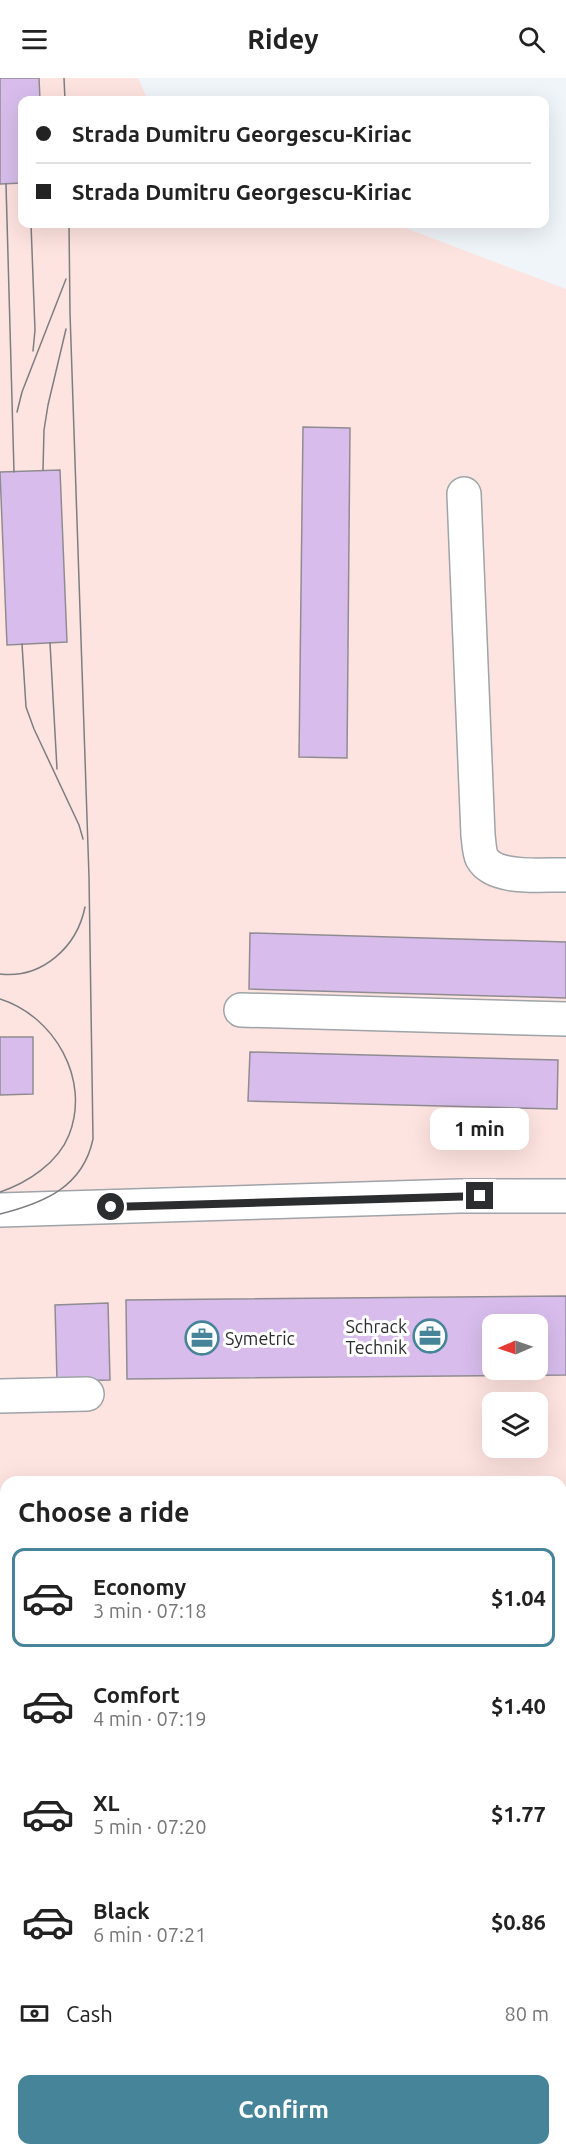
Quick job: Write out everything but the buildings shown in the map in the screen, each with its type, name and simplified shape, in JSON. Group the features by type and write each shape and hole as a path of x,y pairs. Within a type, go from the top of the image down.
{"main road":[{"path":"464,494 478,835 481,857 490,867 505,874 566,875"},
{"path":"241,1010 566,1019"},
{"path":"0,1210 459,1196 566,1196"},
{"path":"0,1396 87,1394"}],"shaded area":[{"path":"0,78 138,78 146,96 18,96 18,228 406,228 566,289 566,1476 0,1476"}],"tram line":[{"path":"64,78 65,96"},
{"path":"6,184 14,472"},
{"path":"31,228 35,330 33,351"},
{"path":"0,1214 46,1198 71,1181 88,1156 93,1139 89,877 69,228"},
{"path":"17,412 22,392 66,279"},
{"path":"43,470 44,430 48,405 66,329"},
{"path":"50,643 57,769"},
{"path":"22,644 26,707 79,825 83,839"},
{"path":"0,974 30,971 43,966 55,957 74,935 85,907"},
{"path":"0,999 19,1007 37,1020 51,1035 63,1052 71,1072 75,1093 75,1114 64,1145 40,1171 0,1192"}],"place":[{"name":"Schrack Technik","path":"430,1336"},
{"name":"Symetric","path":"202,1338"}],"route":[{"path":"111,1207 480,1196"}]}
